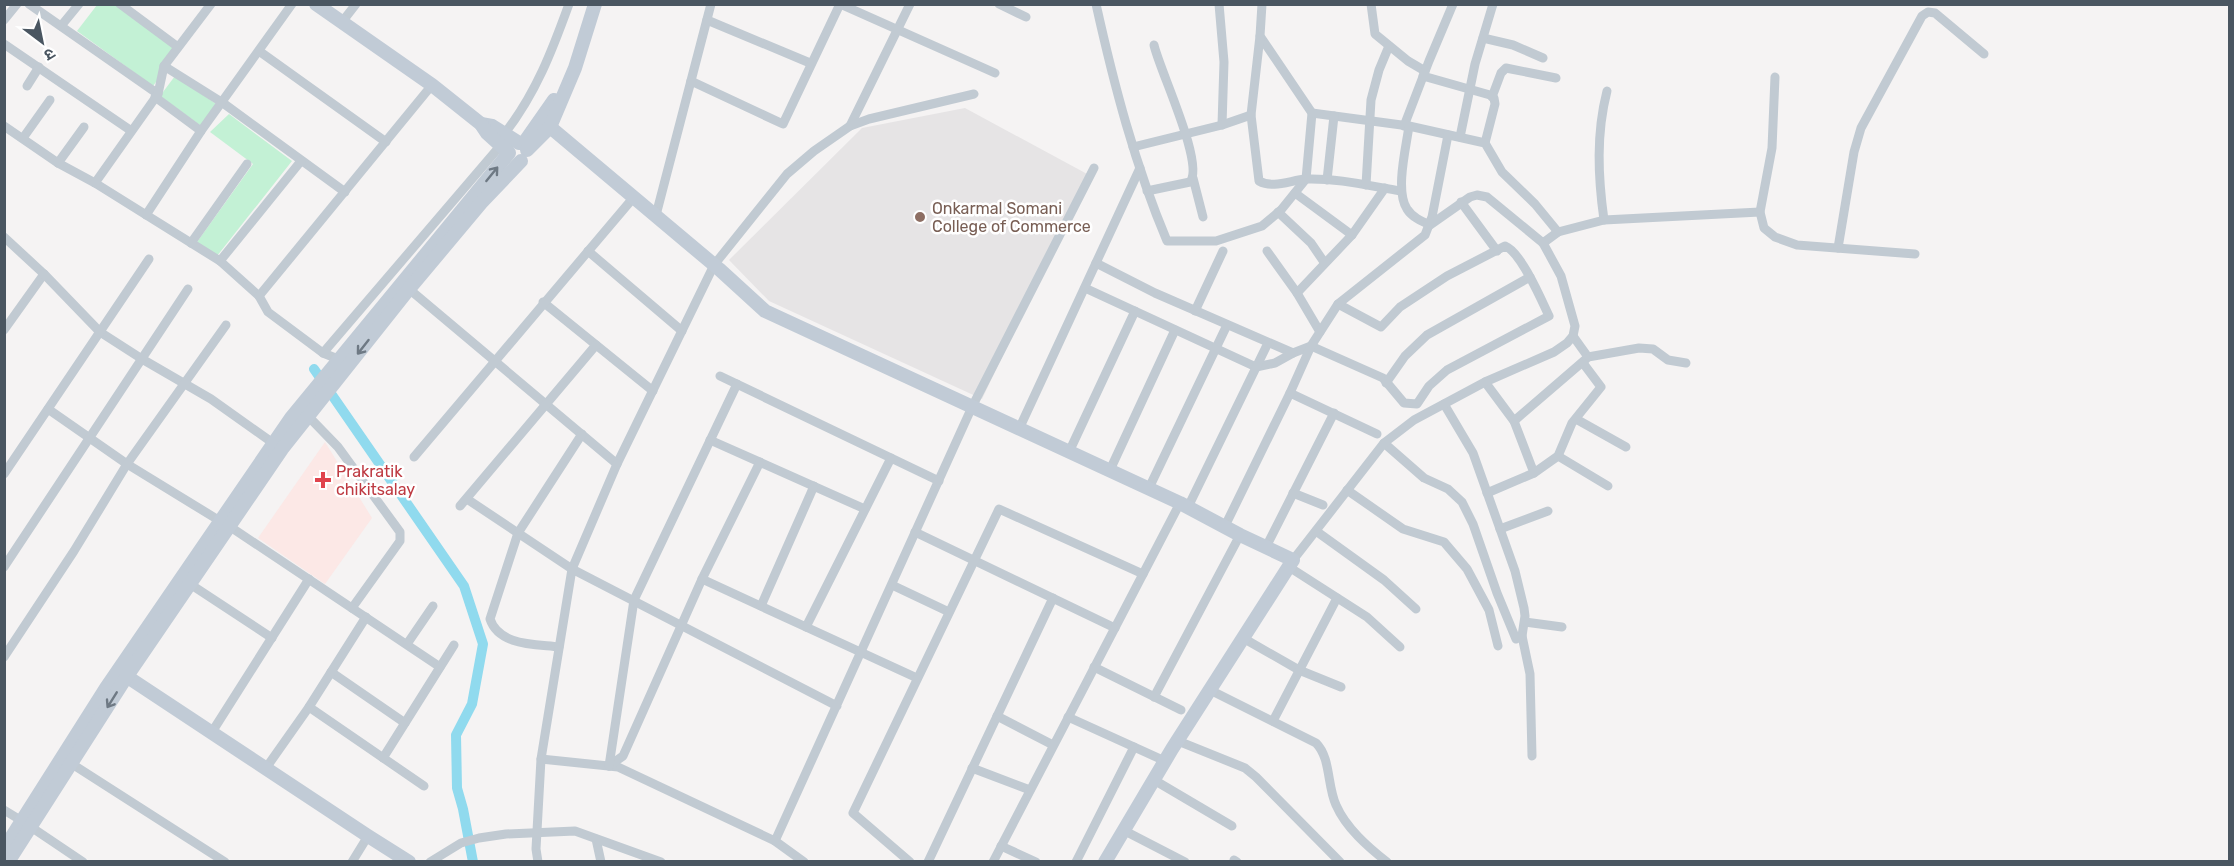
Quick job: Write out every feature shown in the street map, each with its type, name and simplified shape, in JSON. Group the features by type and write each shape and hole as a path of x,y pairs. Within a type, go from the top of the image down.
{"main road":[{"path":"316,4 432,85 481,124 487,133 515,147"},
{"path":"8,861 26,824 123,673 225,523 282,449 307,410 439,228 545,115 559,91 569,66 585,4"},
{"path":"339,365 409,289 482,202 515,147 550,127 575,68 595,4"},
{"path":"550,127 634,196 765,311 1184,505 1290,561 1178,741 1159,758 1154,780 1105,861"},
{"path":"4,849 72,764 123,673 190,584 273,443 307,410"},
{"path":"123,673 368,836 410,861"}],"street":[{"path":"4,20 17,4"},
{"path":"29,4 156,95 201,131"},
{"path":"61,26 79,4"},
{"path":"120,4 178,47"},
{"path":"146,214 201,131 292,4"},
{"path":"342,22 356,4"},
{"path":"515,147 523,106 548,62 568,4"},
{"path":"656,215 711,4"},
{"path":"691,81 783,124 840,4 995,73"},
{"path":"850,126 910,4"},
{"path":"999,4 1026,17"},
{"path":"1096,4 1115,89 1147,191 1167,241 1216,241 1262,226 1278,212 1306,179 1312,113 1260,36"},
{"path":"1220,4 1224,62 1222,125"},
{"path":"1262,4 1251,115 1259,181 1271,184 1306,179 1327,180 1401,191"},
{"path":"1371,4 1375,34 1424,74 1492,97"},
{"path":"1428,230 1408,212 1403,203 1401,191 1407,126 1424,74 1454,4"},
{"path":"1460,137 1469,89 1493,4"},
{"path":"95,183 156,95 164,66 210,5"},
{"path":"1838,248 1854,152 1861,128 1922,16 1928,12 1935,13 1984,54"},
{"path":"707,20 810,63"},
{"path":"1483,38 1513,45 1543,58"},
{"path":"4,44 130,130"},
{"path":"1154,45 1186,134 1194,172 1193,178 1203,217"},
{"path":"1366,185 1374,86 1389,46"},
{"path":"259,51 386,142"},
{"path":"164,66 223,103 345,192"},
{"path":"27,86 39,67"},
{"path":"1556,78 1506,68 1501,73 1492,97 1494,104 1485,143 1502,172 1558,232"},
{"path":"1775,77 1772,148 1760,212 1764,228 1775,237 1797,245 1915,254"},
{"path":"259,296 432,85"},
{"path":"1604,220 1599,158 1601,115 1607,91"},
{"path":"538,861 536,849 541,759 572,568 617,464 714,265 787,174 814,151 850,126 869,118 974,94"},
{"path":"23,138 50,100"},
{"path":"1312,113 1407,126 1485,143"},
{"path":"1133,147 1222,125 1251,115"},
{"path":"1327,180 1334,116"},
{"path":"4,126 58,163 95,183 220,261 259,296 268,312 339,365"},
{"path":"58,163 84,127"},
{"path":"1428,230 1448,135"},
{"path":"220,261 301,161"},
{"path":"191,243 247,164"},
{"path":"775,841 972,407 1094,168"},
{"path":"1019,429 1140,168"},
{"path":"1147,191 1186,183 1193,178"},
{"path":"1296,293 1352,235 1385,188"},
{"path":"1295,193 1352,235"},
{"path":"1225,526 1311,346 1338,304 1461,202 1477,195 1487,198 1544,243 1561,276 1575,326 1573,336 1554,352 1485,382 1414,420 1384,443 1290,561 1337,598 1367,617 1400,647"},
{"path":"414,457 634,196"},
{"path":"1461,202 1497,251"},
{"path":"1278,212 1311,243 1324,262"},
{"path":"1544,243 1558,232 1604,220 1760,212"},
{"path":"323,353 439,228"},
{"path":"4,237 44,274 100,332 184,382 273,443"},
{"path":"1085,288 1256,367 1275,363 1311,346 1383,378 1404,404 1417,404 1429,386 1447,370 1549,316 1530,277 1508,247 1504,246 1447,276 1400,307 1381,327 1338,304"},
{"path":"588,250 682,332"},
{"path":"1195,311 1223,251"},
{"path":"1267,251 1320,332"},
{"path":"4,474 148,259"},
{"path":"1096,263 1195,311 1293,353"},
{"path":"4,330 44,274"},
{"path":"1386,383 1405,356 1427,335 1530,277"},
{"path":"4,567 188,289"},
{"path":"409,289 617,464"},
{"path":"543,302 653,391"},
{"path":"1069,452 1135,311"},
{"path":"1149,489 1227,324"},
{"path":"4,657 74,551 127,464 226,325"},
{"path":"1110,470 1175,330"},
{"path":"1487,493 1534,473 1558,456 1576,418 1601,387 1573,336"},
{"path":"993,861 1114,628 1184,505 1268,343"},
{"path":"597,345 464,503 518,533 572,568 837,706"},
{"path":"1514,422 1586,360 1640,348 1653,349 1668,360 1686,363"},
{"path":"720,376 939,481"},
{"path":"1485,382 1514,422 1534,473"},
{"path":"609,766 634,600 737,384"},
{"path":"1290,393 1377,434"},
{"path":"1444,404 1473,453 1515,571 1524,608 1525,622 1522,636 1530,674 1532,756"},
{"path":"48,409 88,439 225,523 440,667"},
{"path":"307,410 339,447 400,532 400,541 352,608"},
{"path":"1266,547 1334,413"},
{"path":"1576,418 1626,447"},
{"path":"559,647 509,639 492,627 490,619 518,533 582,434"},
{"path":"710,440 865,509"},
{"path":"1384,443 1424,478 1448,489 1462,502 1516,639 1522,636"},
{"path":"1558,456 1608,486"},
{"path":"806,627 891,458"},
{"path":"609,766 623,756 702,579 760,462"},
{"path":"760,606 814,486"},
{"path":"1347,490 1403,529 1444,542 1467,569 1489,610 1498,646"},
{"path":"1293,493 1323,505"},
{"path":"910,861 853,813 999,508 1143,574"},
{"path":"1500,528 1548,511"},
{"path":"1316,531 1384,580 1416,609"},
{"path":"915,532 1114,628"},
{"path":"1154,697 1240,535"},
{"path":"212,732 309,579"},
{"path":"702,579 918,678"},
{"path":"190,584 272,638"},
{"path":"892,585 949,612"},
{"path":"928,861 1053,598"},
{"path":"1274,721 1337,598"},
{"path":"407,644 433,606"},
{"path":"266,768 309,707 366,617"},
{"path":"1525,622 1562,627"},
{"path":"1243,638 1299,670 1341,687"},
{"path":"383,758 454,645"},
{"path":"1094,667 1181,710"},
{"path":"332,672 405,723"},
{"path":"1210,690 1316,743 1320,747 1335,804 1344,819 1374,852 1387,861"},
{"path":"309,707 424,786"},
{"path":"997,716 1053,745"},
{"path":"1068,717 1159,758"},
{"path":"1178,741 1245,768 1340,861"},
{"path":"1076,861 1134,747"},
{"path":"541,759 618,767 775,841 804,861"},
{"path":"72,764 225,861"},
{"path":"972,768 1030,790"},
{"path":"1154,780 1232,826"},
{"path":"4,810 83,861"},
{"path":"1123,830 1185,861"},
{"path":"430,861 461,843 479,837 574,831 649,859 661,861"},
{"path":"352,861 368,836"},
{"path":"597,839 601,861"},
{"path":"1001,846 1036,861"}],"shaded area":[{"name":"Onkarmal Somani College of Commerce","path":"965,108 1089,175 982,399 769,301 729,260 862,128"},
{"name":"Prakratik chikitsalay","path":"325,442 372,518 325,584 258,538"}],"green space":[{"path":"97,5 125,5 183,46 153,86 77,31"},
{"path":"175,76 222,108 204,128 160,96"},
{"path":"229,114 292,161 217,256 197,242 253,164 210,132"}],"waterway":[{"path":"314,369 464,586 483,644 472,704 456,735 457,788 473,862"}],"place":[{"name":"Onkarmal Somani College of Commerce","path":"920,217"},
{"name":"Prakratik chikitsalay","path":"323,480"}]}
